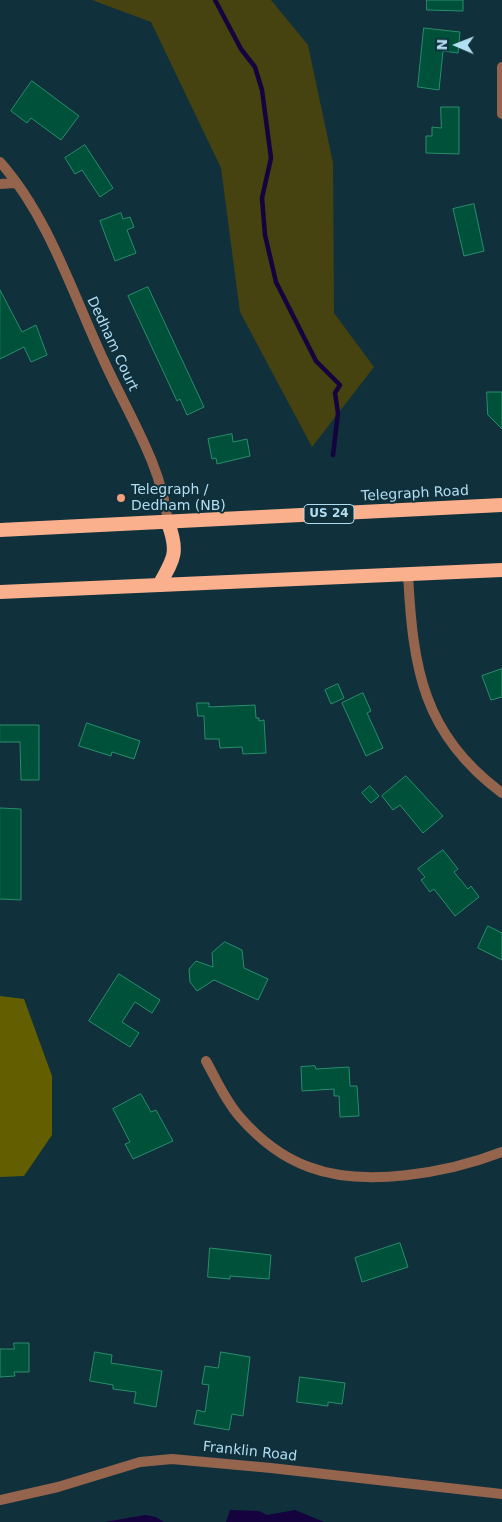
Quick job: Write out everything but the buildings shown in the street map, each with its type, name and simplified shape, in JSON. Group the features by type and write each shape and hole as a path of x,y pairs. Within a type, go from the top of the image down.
{"highway":[{"name":"Telegraph Road","path":"0,530 502,505"},
{"path":"159,585 172,563 175,551 174,540 168,523"},
{"path":"0,592 502,570"}],"street":[{"path":"502,67 502,114"},
{"name":"Dedham Court","path":"0,162 24,192 44,226 105,364 154,466 165,497 168,523"},
{"path":"0,184 16,183"},
{"path":"408,574 414,651 429,703 456,750 502,793"},
{"path":"206,1061 233,1108 252,1129 278,1152 309,1168 344,1175 404,1174 454,1167 502,1152"},
{"name":"Franklin Road","path":"0,1500 58,1487 140,1462 172,1459 262,1467 502,1494"}],"shaded area":[{"path":"92,0 271,0 308,45 333,163 334,313 374,367 312,447 240,312 221,168 151,22"},
{"path":"0,996 24,999 52,1076 52,1135 24,1176 0,1177"},
{"path":"230,1510 259,1511 267,1515 295,1510 324,1522 226,1522"},
{"path":"145,1515 156,1517 164,1522 105,1522"}],"waterway":[{"path":"215,0 241,49 255,67 262,90 271,158 262,198 265,235 276,282 316,361 340,385 335,393 338,413 333,455"}],"place":[{"name":"Telegraph / Dedham (NB)","path":"121,498"}]}
